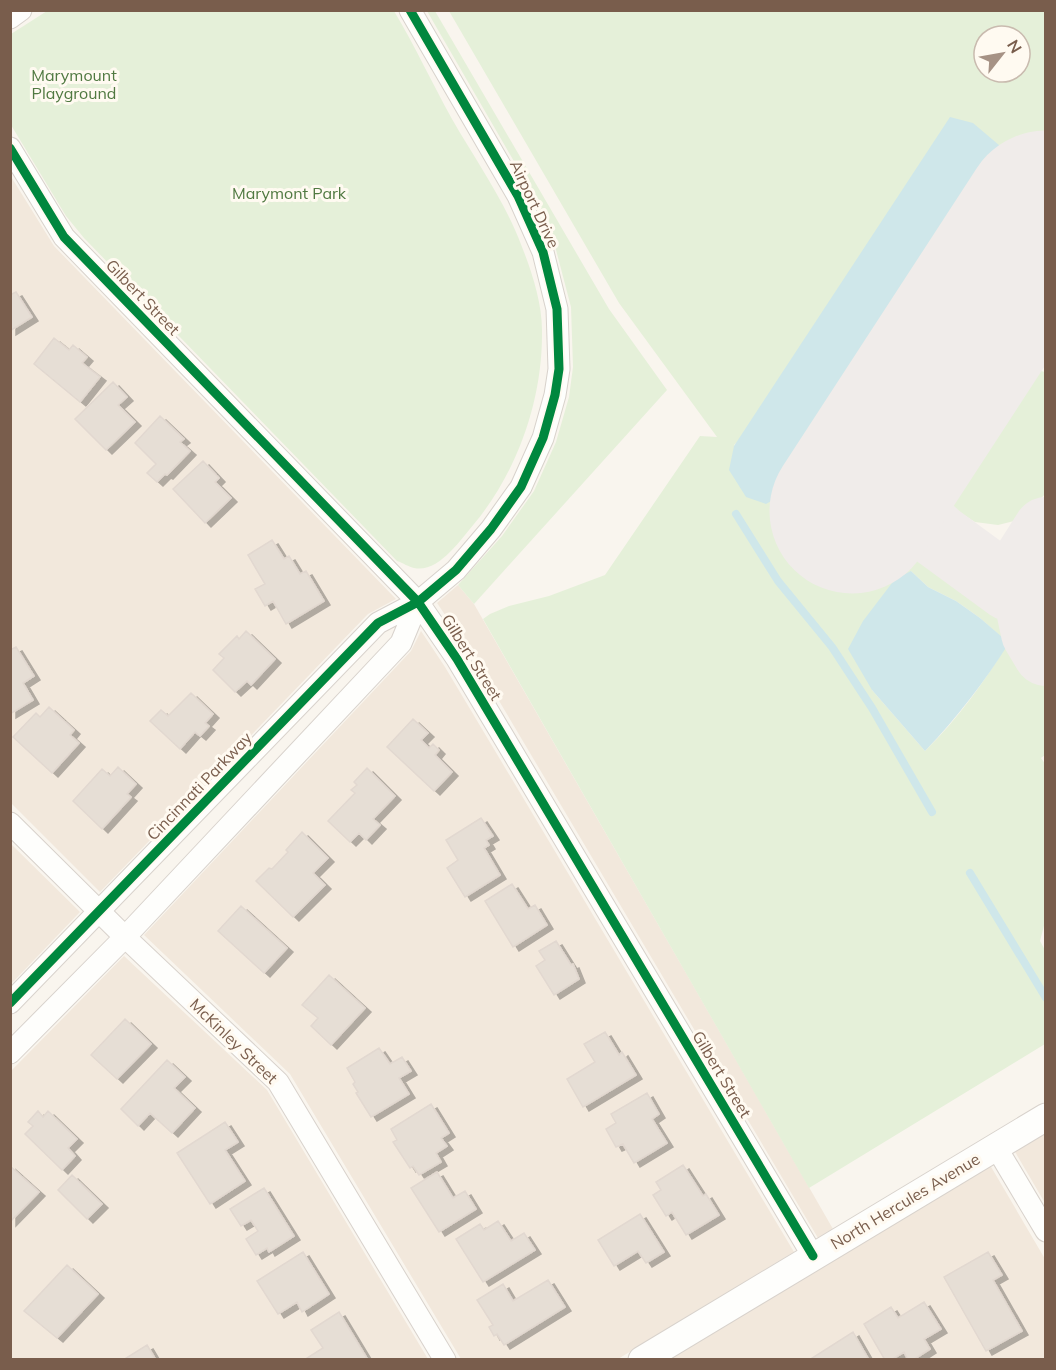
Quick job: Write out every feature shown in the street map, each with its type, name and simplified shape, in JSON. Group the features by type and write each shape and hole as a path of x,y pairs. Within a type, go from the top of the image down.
{"street":[{"path":"10,18 21,10"},
{"name":"Airport Drive","path":"410,10 518,196 543,252 557,309 560,369 543,438 522,488 456,570 418,602"},
{"name":"Gilbert Street","path":"10,148 64,237 418,602 458,659 813,1256"},
{"path":"10,1053 125,937 401,643 418,602"},
{"name":"Cincinnati Parkway","path":"10,1003 378,623 418,602"},
{"name":"McKinley Street","path":"10,823 125,937 278,1082 445,1359"},
{"name":"North Hercules Avenue","path":"642,1359 1046,1117"},
{"path":"996,1147 1046,1231"}],"shaded area":[{"path":"10,175 54,246 396,599 368,614 100,892 11,803"},
{"path":"458,585 474,604 833,1229 818,1238 470,652 437,603"},
{"path":"421,631 445,667 794,1252 618,1359 461,1359 290,1074 144,935 411,651"},
{"path":"10,843 80,912 11,984 10,984"},
{"path":"124,956 267,1090 428,1359 11,1360 11,1071"},
{"path":"1045,1132 1045,1203 1014,1150"},
{"path":"990,1165 1045,1259 1045,1359 667,1360"}],"green space":[{"name":"Marymont Park","path":"47,11 394,11 452,119 507,213 533,277 542,320 541,356 533,408 515,458 490,503 448,554 440,560 423,568 412,567 397,561 84,238 66,216 11,125 11,34"},
{"path":"427,11 435,11 609,309 667,390 474,604 458,585 502,536 534,491 556,442 569,397 573,367 571,307 555,246 530,189"},
{"path":"449,11 1045,11 1045,135 813,488 1013,622 1023,634 1045,671 1045,755 1041,758 1046,765 1046,918 1040,941 1045,950 1045,1044 809,1188 483,619 509,606 549,596 605,575 700,436 717,437 619,303","holes":["934,268 781,496 734,445","911,571 928,587 956,601 980,618 1008,643 970,700 925,751 872,690"]},
{"path":"1008,368 1029,368 1045,372 1045,494 1022,519 998,525 975,522 953,508 939,484 938,454 991,374"}],"water":[{"path":"950,117 973,123 1006,151 999,167 780,496 766,504 746,497 729,470 734,446"},
{"path":"911,571 928,587 956,601 980,618 1009,643 970,699 925,751 872,690 848,649 863,621 895,579"}],"building":[{"path":"10,291 12,294 16,292 32,317 10,331"},
{"path":"54,338 69,350 73,345 87,357 82,363 100,377 80,402 34,364"},
{"path":"113,382 127,397 118,405 135,422 106,450 75,419"},
{"path":"160,416 184,439 180,442 190,451 157,482 147,473 156,464 135,443"},
{"path":"203,461 219,478 215,482 231,498 205,523 173,489"},
{"path":"272,540 284,559 289,556 300,574 306,571 324,601 286,624 273,601 265,606 255,589 265,584 248,555"},
{"path":"246,631 275,659 251,685 247,681 235,692 213,670 224,658 219,654 237,636 239,639"},
{"path":"16,647 34,676 23,683 33,700 10,714 10,650"},
{"path":"191,693 213,714 205,723 209,726 200,736 195,732 180,749 150,721 161,710 168,716"},
{"path":"49,707 74,730 70,735 79,743 52,773 13,737 36,713 40,717"},
{"path":"413,719 428,733 421,740 429,748 433,744 439,750 435,755 452,772 434,791 387,747"},
{"path":"118,767 136,784 127,794 131,797 102,829 73,801 102,769 110,776"},
{"path":"367,768 395,796 373,819 380,825 366,840 359,833 350,842 328,821 355,793 351,790 357,785 354,782"},
{"path":"481,818 493,836 486,840 489,845 484,848 500,875 465,897 447,868 458,860 446,840"},
{"path":"302,832 328,858 313,873 325,885 293,917 256,881 269,868 272,869 288,852 286,850"},
{"path":"512,884 528,909 535,905 547,925 513,947 485,901"},
{"path":"241,906 287,948 264,973 218,931"},
{"path":"556,941 571,965 573,964 579,979 554,995 536,966 545,960 539,951"},
{"path":"329,975 365,1008 331,1045 311,1026 318,1018 302,1005"},
{"path":"125,1019 151,1044 117,1079 91,1055"},
{"path":"605,1032 619,1055 622,1052 636,1075 583,1107 567,1079 595,1062 584,1044"},
{"path":"379,1048 390,1064 402,1057 411,1071 399,1078 409,1094 371,1117 356,1093 358,1092 353,1084 355,1082 347,1068"},
{"path":"167,1060 185,1077 174,1088 195,1108 172,1133 150,1113 138,1126 121,1109"},
{"path":"647,1093 659,1114 652,1119 667,1143 634,1163 623,1144 616,1147 606,1129 616,1123 611,1114"},
{"path":"431,1104 449,1133 441,1138 447,1146 436,1153 441,1162 419,1175 413,1166 410,1168 393,1142 397,1140 391,1129"},
{"path":"38,1111 43,1117 48,1111 77,1139 68,1148 75,1156 62,1170 25,1134 33,1126 28,1122"},
{"path":"225,1122 238,1142 225,1150 245,1181 210,1204 177,1153"},
{"path":"683,1165 703,1196 706,1194 719,1215 686,1235 672,1212 666,1216 653,1195 661,1190 656,1182"},
{"path":"10,1166 39,1192 10,1222"},
{"path":"437,1172 453,1198 465,1191 476,1209 439,1232 411,1188"},
{"path":"72,1175 102,1204 87,1219 58,1190"},
{"path":"264,1188 294,1236 269,1252 267,1248 256,1255 246,1239 258,1231 251,1220 241,1226 230,1209"},
{"path":"640,1214 664,1252 646,1263 638,1251 614,1266 598,1240"},
{"path":"498,1221 511,1241 524,1233 535,1250 483,1282 456,1239 480,1224 484,1230"},
{"path":"303,1252 329,1294 302,1312 297,1302 278,1314 257,1281"},
{"path":"988,1252 1002,1275 993,1280 1022,1331 986,1351 944,1277"},
{"path":"67,1265 98,1294 57,1338 24,1311"},
{"path":"548,1280 565,1307 504,1345 497,1334 494,1336 489,1327 493,1325 477,1300 503,1284 513,1301"},
{"path":"924,1302 941,1329 924,1339 930,1349 913,1360 908,1360 904,1352 891,1360 885,1360 864,1324 891,1307 898,1318"},
{"path":"339,1312 368,1360 304,1360 323,1348 311,1330"},
{"path":"853,1332 869,1360 809,1360"},
{"path":"147,1345 156,1360 123,1360"}],"waterway":[{"path":"736,514 778,581 832,647 872,708 932,812"},
{"path":"970,873 1046,998"}],"taxiway":[{"path":"1033,232 1025,285 1034,311 1046,329"},
{"path":"909,422 901,468 905,493 918,518 938,536 1009,588 1046,530"},
{"path":"1046,589 1027,600 1034,633 1046,653"}],"runway":[{"path":"852,511 1046,213"}],"cycle path":[{"path":"10,1003 378,623 418,602 456,570 491,529 521,487 543,438 555,395 559,369 557,309 543,252 518,196 410,10"},
{"path":"10,148 64,237 418,602 457,659 813,1256"}],"park label":[{"name":"Marymount Playground","path":"74,84"}]}
